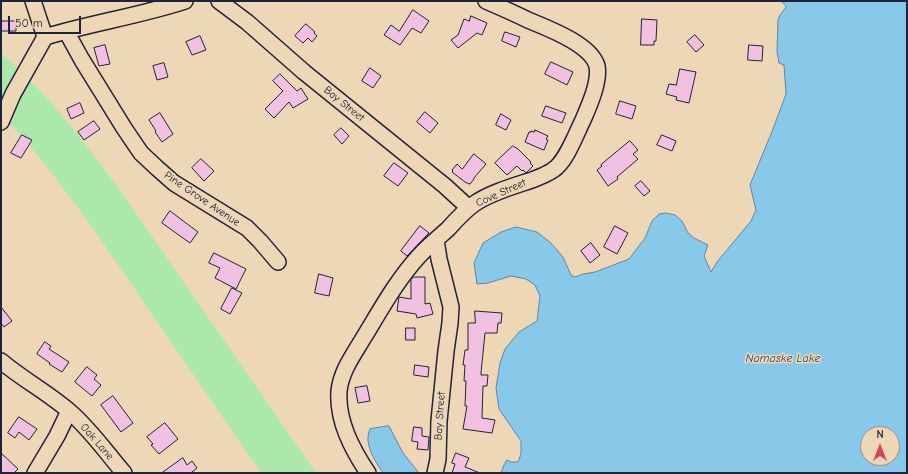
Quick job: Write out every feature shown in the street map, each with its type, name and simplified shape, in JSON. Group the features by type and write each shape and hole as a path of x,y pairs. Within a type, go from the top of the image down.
{"street":[{"path":"33,1 45,37"},
{"path":"1,122 13,94 45,37 163,8 185,1"},
{"name":"Bay Street","path":"219,1 247,22 304,72 445,186 469,208"},
{"name":"Cove Street","path":"368,473 347,436 340,411 339,389 342,376 350,360 395,286 418,256 469,208 482,199 544,175 557,167 569,148 587,110 595,86 598,72 594,60 586,50 561,34 486,1"},
{"name":"Pine Grove Avenue","path":"66,31 73,46 141,153 174,183 247,228 278,262"},
{"name":"Bay Street","path":"435,473 438,459 439,421 450,323 449,299 436,240"},
{"name":"Oak Lane","path":"1,361 69,411 96,438 124,473"},
{"path":"35,473 57,436 69,411"}],"green space":[{"path":"1,53 36,86 68,122 98,160 316,473 261,473 90,224 36,154 1,115"}],"water":[{"name":"Namaske Lake","path":"782,1 907,1 907,473 501,473 507,460 511,462 518,462 521,454 521,441 499,409 496,388 500,363 505,349 519,332 537,321 540,296 535,285 526,279 511,276 488,283 477,284 474,263 483,243 501,232 516,227 537,232 551,243 563,257 571,275 575,277 595,272 629,259 645,238 652,221 659,214 666,213 675,215 682,221 688,233 694,238 708,245 704,256 711,272 717,262 751,221 756,210 750,185 786,94 784,65 779,63 777,52 778,20 786,7"},
{"path":"389,426 403,453 419,473 383,473 371,452 368,434 370,429"}],"building":[{"path":"413,10 429,21 421,33 412,28 400,45 384,35 391,25 399,31"},
{"path":"471,16 487,23 482,35 477,33 458,48 451,40 458,35 464,19 469,21"},
{"path":"642,19 657,20 656,41 654,41 654,45 641,45"},
{"path":"1,21 16,21 16,31 1,31"},
{"path":"306,24 315,32 314,33 317,36 312,42 308,38 303,43 295,36"},
{"path":"505,32 520,37 516,47 502,41"},
{"path":"695,35 704,45 696,52 687,42"},
{"path":"200,36 206,50 192,55 186,42"},
{"path":"105,45 110,64 99,66 94,48"},
{"path":"749,45 763,46 762,61 748,60"},
{"path":"551,62 573,72 567,85 545,74"},
{"path":"164,63 168,77 157,80 153,66"},
{"path":"370,68 381,76 373,88 362,81"},
{"path":"680,69 696,72 689,103 676,100 677,97 666,94 669,84 676,85"},
{"path":"280,74 297,91 301,88 308,99 293,108 289,102 274,118 265,109 283,91 273,81"},
{"path":"620,101 636,106 632,119 616,114"},
{"path":"80,103 84,113 71,119 67,109"},
{"path":"546,106 566,113 562,123 542,116"},
{"path":"425,112 438,123 430,133 417,122"},
{"path":"160,113 173,134 162,142 149,120"},
{"path":"501,114 511,120 506,130 496,125"},
{"path":"94,121 100,129 84,140 78,132"},
{"path":"341,128 349,136 342,144 334,135"},
{"path":"535,130 548,136 544,150 525,142 529,132 534,132"},
{"path":"22,135 32,140 21,158 11,153"},
{"path":"662,135 676,141 672,151 657,145"},
{"path":"630,141 638,150 633,154 638,159 617,177 618,179 608,186 597,170"},
{"path":"513,146 531,162 530,163 533,166 526,173 517,166 507,175 495,163"},
{"path":"474,154 486,164 469,184 452,172 452,170 457,164 462,169"},
{"path":"201,159 214,171 204,181 192,168"},
{"path":"394,163 408,173 398,186 384,176"},
{"path":"641,181 650,191 644,196 635,186"},
{"path":"170,211 198,232 190,243 162,223"},
{"path":"420,226 429,233 407,256 401,251"},
{"path":"615,226 628,233 617,254 604,247"},
{"path":"591,243 600,255 590,263 581,251"},
{"path":"214,253 246,269 236,289 215,278 220,268 209,263"},
{"path":"319,274 333,278 329,296 315,293"},
{"path":"414,277 425,277 425,304 430,303 433,314 417,318 416,314 397,311 399,297 411,299 411,280"},
{"path":"232,288 242,293 230,314 221,309"},
{"path":"1,307 12,321 4,327 1,323"},
{"path":"475,311 502,313 501,323 498,323 497,333 485,333 481,373 481,375 488,375 487,386 483,386 482,418 495,420 492,433 463,429 467,406 465,406 465,365 463,365 465,350 468,350 468,323 475,323"},
{"path":"406,328 415,328 415,340 406,340"},
{"path":"45,342 51,346 49,349 69,362 62,372 37,354"},
{"path":"415,365 429,367 428,377 414,375"},
{"path":"87,367 97,375 94,379 101,385 92,396 75,382"},
{"path":"367,386 370,401 358,403 355,388"},
{"path":"113,396 133,423 121,432 101,405"},
{"path":"19,417 37,429 29,440 19,432 15,438 8,433"},
{"path":"165,423 178,439 159,454 151,445 153,444 147,437"},
{"path":"414,427 422,428 422,436 429,437 428,450 417,449 418,442 412,441"},
{"path":"1,453 18,469 14,473 1,473"},
{"path":"456,453 469,458 465,467 480,473 452,473 455,464 452,463"},
{"path":"183,458 187,465 192,461 197,468 192,472 193,473 162,473"}]}
